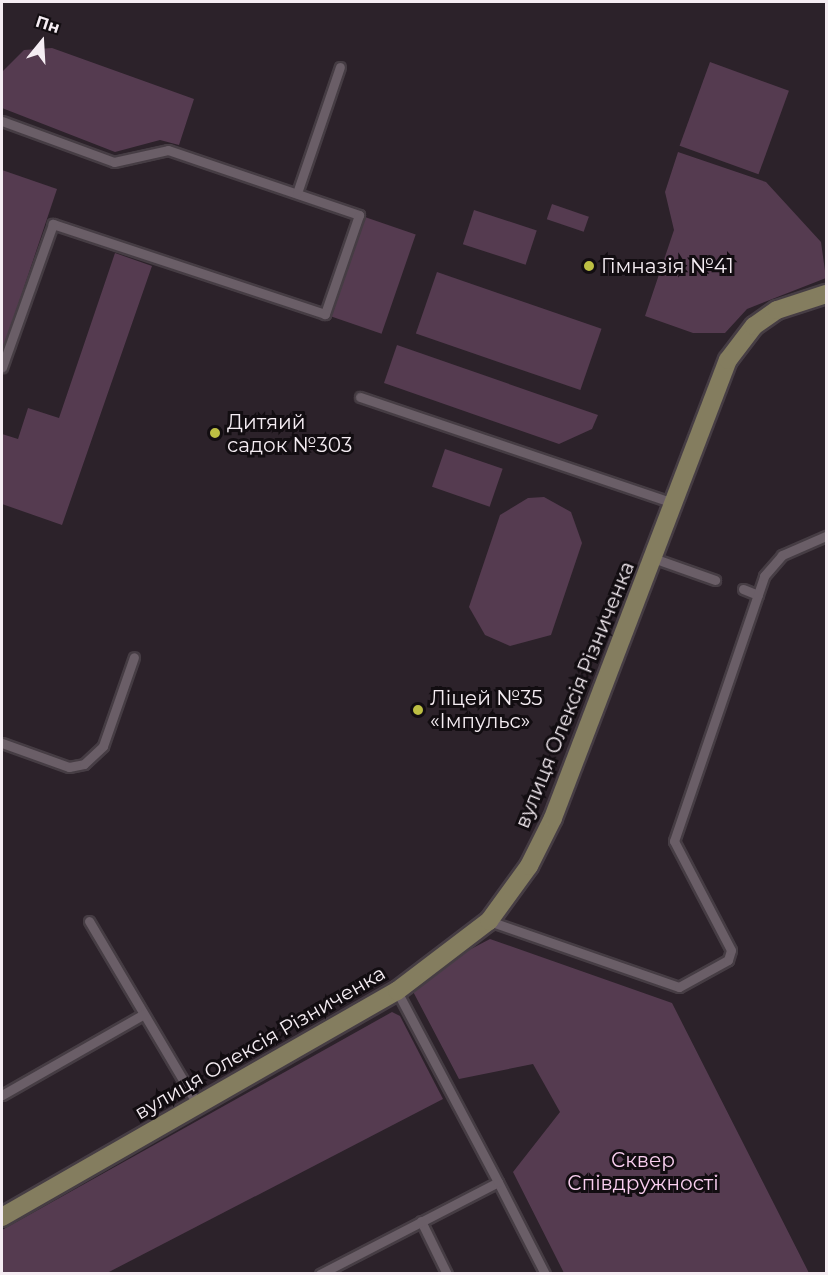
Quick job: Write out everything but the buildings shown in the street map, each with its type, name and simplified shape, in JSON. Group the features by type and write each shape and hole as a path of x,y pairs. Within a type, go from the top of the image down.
{"street":[{"name":"вулиця Олексія Різниченка","path":"2,1217 397,991 489,921 529,866 553,818 728,360 754,326 777,310 826,294"}],"lane":[{"path":"297,193 340,67"},
{"path":"2,121 114,162 162,149 359,215 325,314 53,224 2,367"},
{"path":"360,397 674,503"},
{"path":"489,921 682,988 728,960 730,950 674,841 764,576 782,555 826,536"},
{"path":"653,558 715,580"},
{"path":"743,590 758,595"},
{"path":"2,743 69,767 90,760 103,746 134,657"},
{"path":"89,921 198,1105"},
{"path":"397,991 545,1274"},
{"path":"2,1095 144,1014"},
{"path":"320,1274 498,1182"},
{"path":"421,1221 447,1274"}],"green space":[{"path":"52,48 194,99 179,145 160,140 115,152 2,108 2,72 24,50"},
{"path":"710,62 789,91 758,174 680,146"},
{"path":"678,152 766,182 821,242 826,278 747,309 725,333 693,333 645,316 674,230 665,192"},
{"path":"2,170 57,189 2,353"},
{"path":"552,204 589,217 584,232 547,219"},
{"path":"474,210 537,230 526,265 463,244"},
{"path":"359,215 416,235 382,334 325,314"},
{"path":"115,253 152,266 62,525 2,504 2,434 18,439 28,408 59,418"},
{"path":"437,272 602,329 580,390 416,333"},
{"path":"397,345 598,415 592,429 559,444 384,383"},
{"path":"445,449 503,469 490,507 432,487"},
{"path":"544,497 571,512 582,543 551,635 510,646 485,635 469,607 500,515 528,498"},
{"name":"Сквер Співдружності","path":"490,939 672,1003 809,1273 564,1273 513,1172 560,1112 533,1064 459,1079 408,982"},
{"path":"392,1012 400,1016 443,1099 107,1273 2,1273 2,1230"}],"place":[{"name":"Гімназія №41","path":"589,266"},
{"name":"Дитяий садок №303","path":"215,433"},
{"name":"Ліцей №35 «Імпульс»","path":"418,710"}]}
